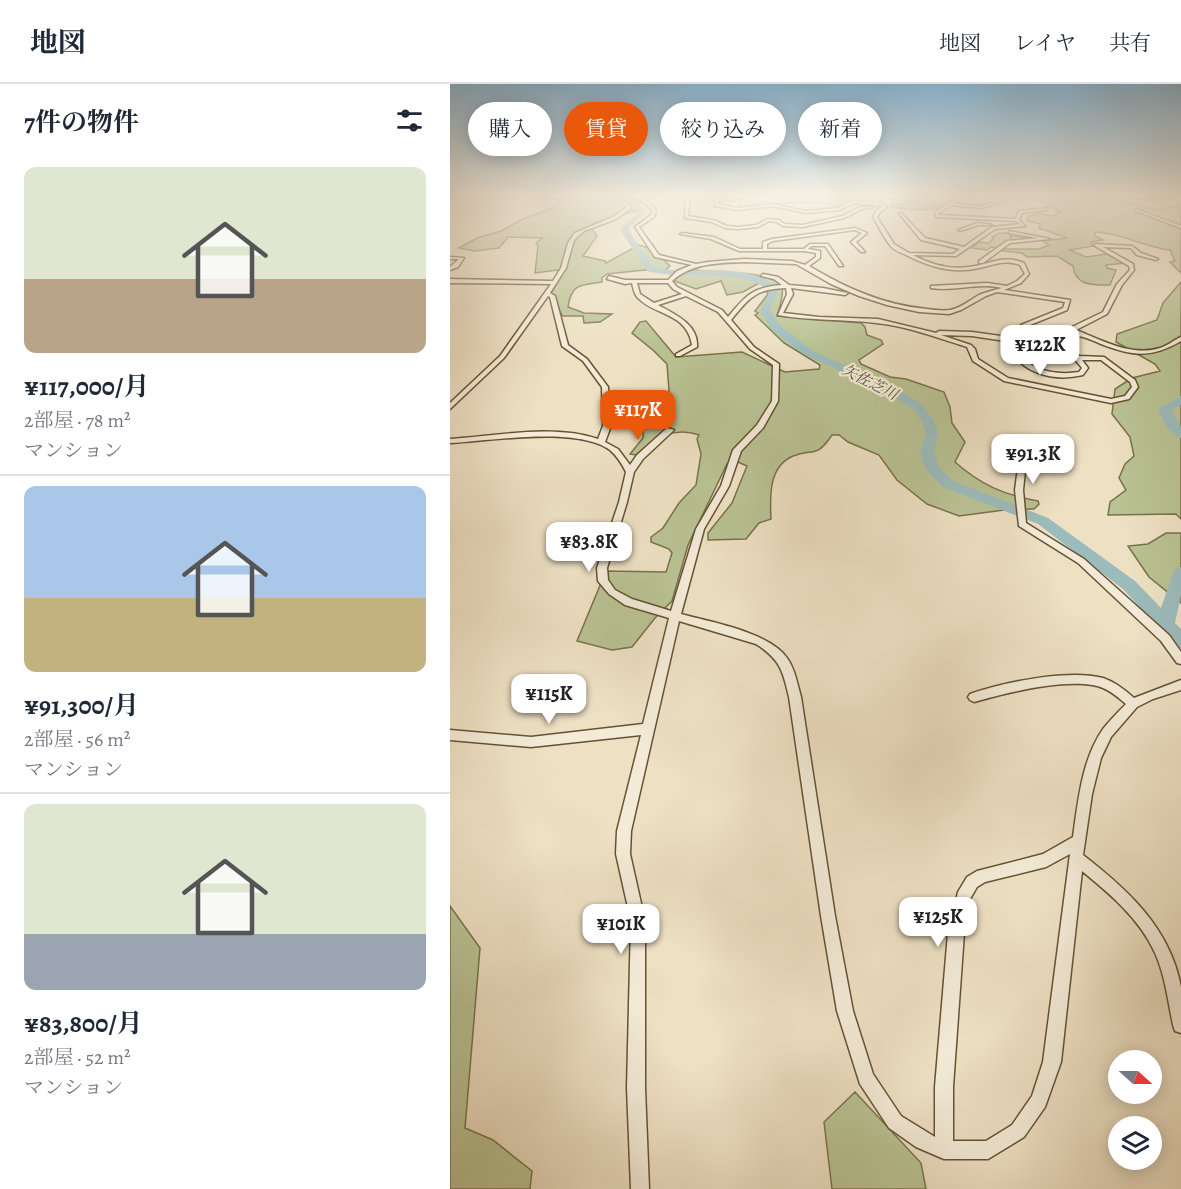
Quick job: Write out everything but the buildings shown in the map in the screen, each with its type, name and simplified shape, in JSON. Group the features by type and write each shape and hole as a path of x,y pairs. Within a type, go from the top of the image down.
{"street":[{"path":"450,407 502,357 566,265 570,246"},
{"path":"650,246 657,256 698,265 792,262 806,266 825,279 854,293 883,303 949,312 968,306 980,297 1024,279 1027,270 1022,264 1003,260 974,268 939,268 925,264 892,246"},
{"path":"729,246 739,250 804,250 820,254 806,266"},
{"path":"765,246 765,250"},
{"path":"804,250 809,246"},
{"path":"826,246 841,265"},
{"path":"857,246 863,251"},
{"path":"954,246 964,248"},
{"path":"907,254 947,256 968,246"},
{"path":"974,268 1004,246"},
{"path":"926,332 972,334 997,338 1009,343 1022,364 1044,372 1081,374 1085,368 1062,340 1062,336 1074,332 1106,313 1120,284 1132,270 1131,265 1098,246"},
{"path":"1107,246 1132,247 1139,254 1156,259"},
{"path":"450,258 462,258 456,266 450,269"},
{"path":"609,278 634,282 671,279 678,271 698,265"},
{"path":"763,275 776,278 790,294 780,315 878,321 926,332 969,346 978,363 1013,383 1111,401 1126,398 1135,387 1132,381 1102,357 1078,358"},
{"path":"640,1189 636,1088 638,921 623,855 624,831 675,615 700,529 725,486 737,450 760,426 775,401 776,364 752,348 729,319 716,308 675,288 671,279"},
{"path":"450,281 553,282"},
{"path":"634,282 638,296 681,320 691,332 695,346 678,355"},
{"path":"933,287 957,289 984,283 1006,287"},
{"path":"729,319 753,293 768,289 784,287 854,293"},
{"path":"996,291 1068,301 1065,309 1029,322 1009,343"},
{"path":"546,294 552,296 565,346 585,360 605,387 607,426 601,442"},
{"path":"652,305 687,294"},
{"path":"1009,343 1029,340 1047,330 1074,332 1122,350 1138,352 1161,350 1181,339"},
{"path":"670,430 639,457 630,472 602,568 603,581 612,592 629,602 760,641 777,651 789,669 845,1011 866,1078 895,1122 922,1141 944,1150 988,1150 1018,1131 1039,1101 1052,1062 1077,849 1086,794 1095,758 1107,733 1133,704 1181,685"},
{"path":"450,441 564,436 601,442 623,458 630,472"},
{"path":"1022,462 1020,474 1022,524 1081,561 1165,638 1181,660"},
{"path":"974,698 1048,683 1090,681 1103,683 1133,704"},
{"path":"450,735 531,742 648,729"},
{"path":"944,1150 944,1088 956,933 963,897 972,882 982,876 1046,860 1077,849"},
{"path":"1077,849 1150,930 1161,949 1181,1025"}],"green space":[{"path":"463,246 501,246 499,248 474,251 459,248"},
{"path":"538,246 590,246 583,256 606,263 641,246 652,249 670,266 663,272 645,270 607,274 602,278 602,282 583,285 575,289 568,307 584,313 612,314 600,322 584,323 583,316 563,316 551,293 558,281 558,270 535,273"},
{"path":"975,246 1003,246 987,250 972,248"},
{"path":"1048,246 1093,246 1070,250 1086,257 1107,254 1126,263 1106,265 1107,268 1116,270 1110,285 1091,284 1081,281 1074,273 1073,266 1057,256 1027,257 1022,253 1002,251 1004,249 1039,249"},
{"path":"1151,246 1181,246 1181,273 1170,262 1175,261 1170,250"},
{"path":"696,270 744,273 778,282 782,288 782,298 777,316 861,323 867,335 881,340 883,344 859,360 861,364 890,377 906,379 944,392 950,407 952,423 965,442 955,462 974,477 994,488 1014,496 1038,501 1039,504 1034,509 1012,509 959,516 927,504 897,480 879,455 848,442 839,435 832,435 818,450 793,456 779,467 772,483 771,519 759,523 746,539 708,540 708,533 732,503 747,466 738,462 727,464 688,545 672,601 632,647 612,650 577,641 606,571 666,572 672,553 669,549 651,542 651,537 663,528 679,503 696,485 701,454 697,439 699,435 672,433 657,439 636,455 630,454 643,438 643,415 620,414 620,411 670,404 667,364 632,333 640,322 646,321 676,357 742,352 785,372 819,369 820,365 784,343 755,315 758,313 755,311 768,294 765,285 759,283 743,292 727,295 721,281 696,289 672,280 684,273"},
{"path":"1181,282 1181,519 1176,514 1108,515 1110,502 1126,490 1119,478 1125,464 1134,456 1130,437 1112,414 1115,389 1132,378 1160,371 1155,364 1116,342 1117,334 1157,320 1163,303"},
{"path":"1166,533 1181,533 1181,603 1149,577 1128,546 1148,544"},
{"path":"450,906 480,948 465,1128 493,1140 532,1171 530,1189 450,1189"},
{"path":"855,1092 921,1163 926,1189 832,1189 824,1122"}],"waterway":[{"name":"矢佐芝川","path":"635,246 650,269 664,273 734,275 764,282 775,290 765,310 776,328 809,353 886,387 918,407 928,421 932,433 927,454 933,469 948,484 1043,521 1129,585 1181,641"},
{"path":"1181,400 1164,409 1172,425 1181,434"},
{"path":"1166,623 1174,589 1181,573"}]}
